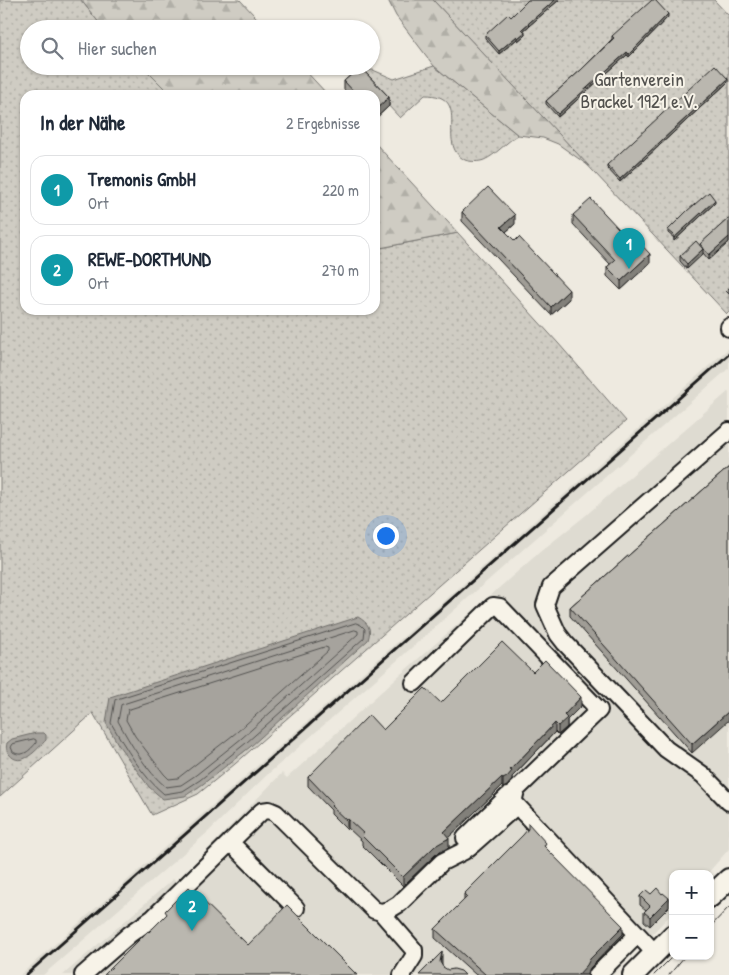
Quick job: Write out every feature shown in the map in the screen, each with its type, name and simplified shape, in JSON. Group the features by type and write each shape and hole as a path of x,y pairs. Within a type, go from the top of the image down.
{"main road":[{"path":"714,893 729,879"},
{"path":"633,975 669,939"}],"lane":[{"path":"729,431 551,587 546,605 558,634 582,662 666,749 703,775 723,784 729,802"},
{"path":"83,975 130,934 154,918 230,842 262,812 269,810 276,814 374,910 382,912 389,910 399,904 442,862 450,858 462,840 512,802 516,790 599,710 500,606 493,606 414,683"},
{"path":"512,802 655,953"},
{"path":"230,842 296,908"},
{"path":"382,912 414,950 414,956 402,975"},
{"path":"598,975 637,936"}],"shaded area":[{"path":"729,348 729,368 267,775 208,832 43,975 20,975 495,556"},
{"path":"729,391 729,849 711,870 669,870 669,916 613,975 63,975 173,879 176,882 282,773 287,778 393,681 541,551 585,516"}],"green space":[{"path":"0,0 81,0 97,20 20,20 20,75 151,75 166,90 20,90 20,315 380,315 380,248 458,233 626,421 235,764 198,794 152,815 93,713 0,797"},
{"path":"81,0 240,0 259,20 97,20"},
{"path":"388,0 433,0 589,166 558,144 543,138 518,135 434,66 396,16"},
{"name":"Gartenverein Brackel 1921 e.V.","path":"433,0 714,0 729,16 729,312 727,314"},
{"path":"434,66 518,135 484,160 475,162 465,160 456,153 453,143 451,111 448,103 440,97 425,95 400,118 380,97 380,90 374,90 360,75 380,75 380,73 394,79"},
{"path":"151,75 309,75 323,90 166,90"},
{"path":"380,148 458,233 380,248"}],"water":[{"path":"358,617 368,626 370,632 368,640 250,747 185,796 163,799 149,787 119,746 106,723 110,697"},
{"path":"44,733 46,740 29,756 19,760 9,754 7,743 12,739"}],"building":[{"path":"528,0 555,0 522,29 525,32 499,51 485,35 508,14 511,17"},
{"path":"652,0 655,0 668,14 629,54 627,52 558,114 546,101 581,70 614,38 612,36"},
{"path":"715,65 728,79 620,179 607,165"},
{"path":"351,75 368,75 389,97 380,105 380,90 352,90 344,81"},
{"path":"488,187 515,215 501,227 515,241 519,237 569,290 551,307 462,212"},
{"path":"709,192 715,200 674,238 674,235 668,230"},
{"path":"591,199 632,243 636,239 650,254 621,281 607,267 615,260 573,215"},
{"path":"729,218 729,237 709,255 700,244"},
{"path":"696,241 703,249 687,264 680,256"},
{"path":"729,467 729,711 692,744 570,607"},
{"path":"502,642 533,672 545,660 581,697 564,715 567,718 558,726 555,723 510,770 512,771 507,777 503,779 502,777 444,832 449,838 435,846 403,877 362,836 364,834 331,806 333,804 308,777 369,715 383,730 425,688 441,703"},
{"path":"528,823 546,843 544,846 623,926 590,959 578,975 486,975 435,929 467,897 464,894 523,835 528,829"},
{"path":"189,887 248,945 287,905 357,975 104,975 167,914 165,911"},
{"path":"657,888 669,898 650,917 644,912 650,906 640,896 646,890 651,894"},
{"path":"442,952 440,962 443,967 448,970 461,971 465,975 419,975"}],"tram line":[{"path":"714,923 729,907"},
{"path":"654,975 669,960"},
{"path":"669,975 682,960"}],"railway":[{"path":"26,975 729,354"}],"place":[{"name":"Tremonis GmbH","path":"629,269"},
{"name":"REWE-DORTMUND","path":"192,931"}]}
